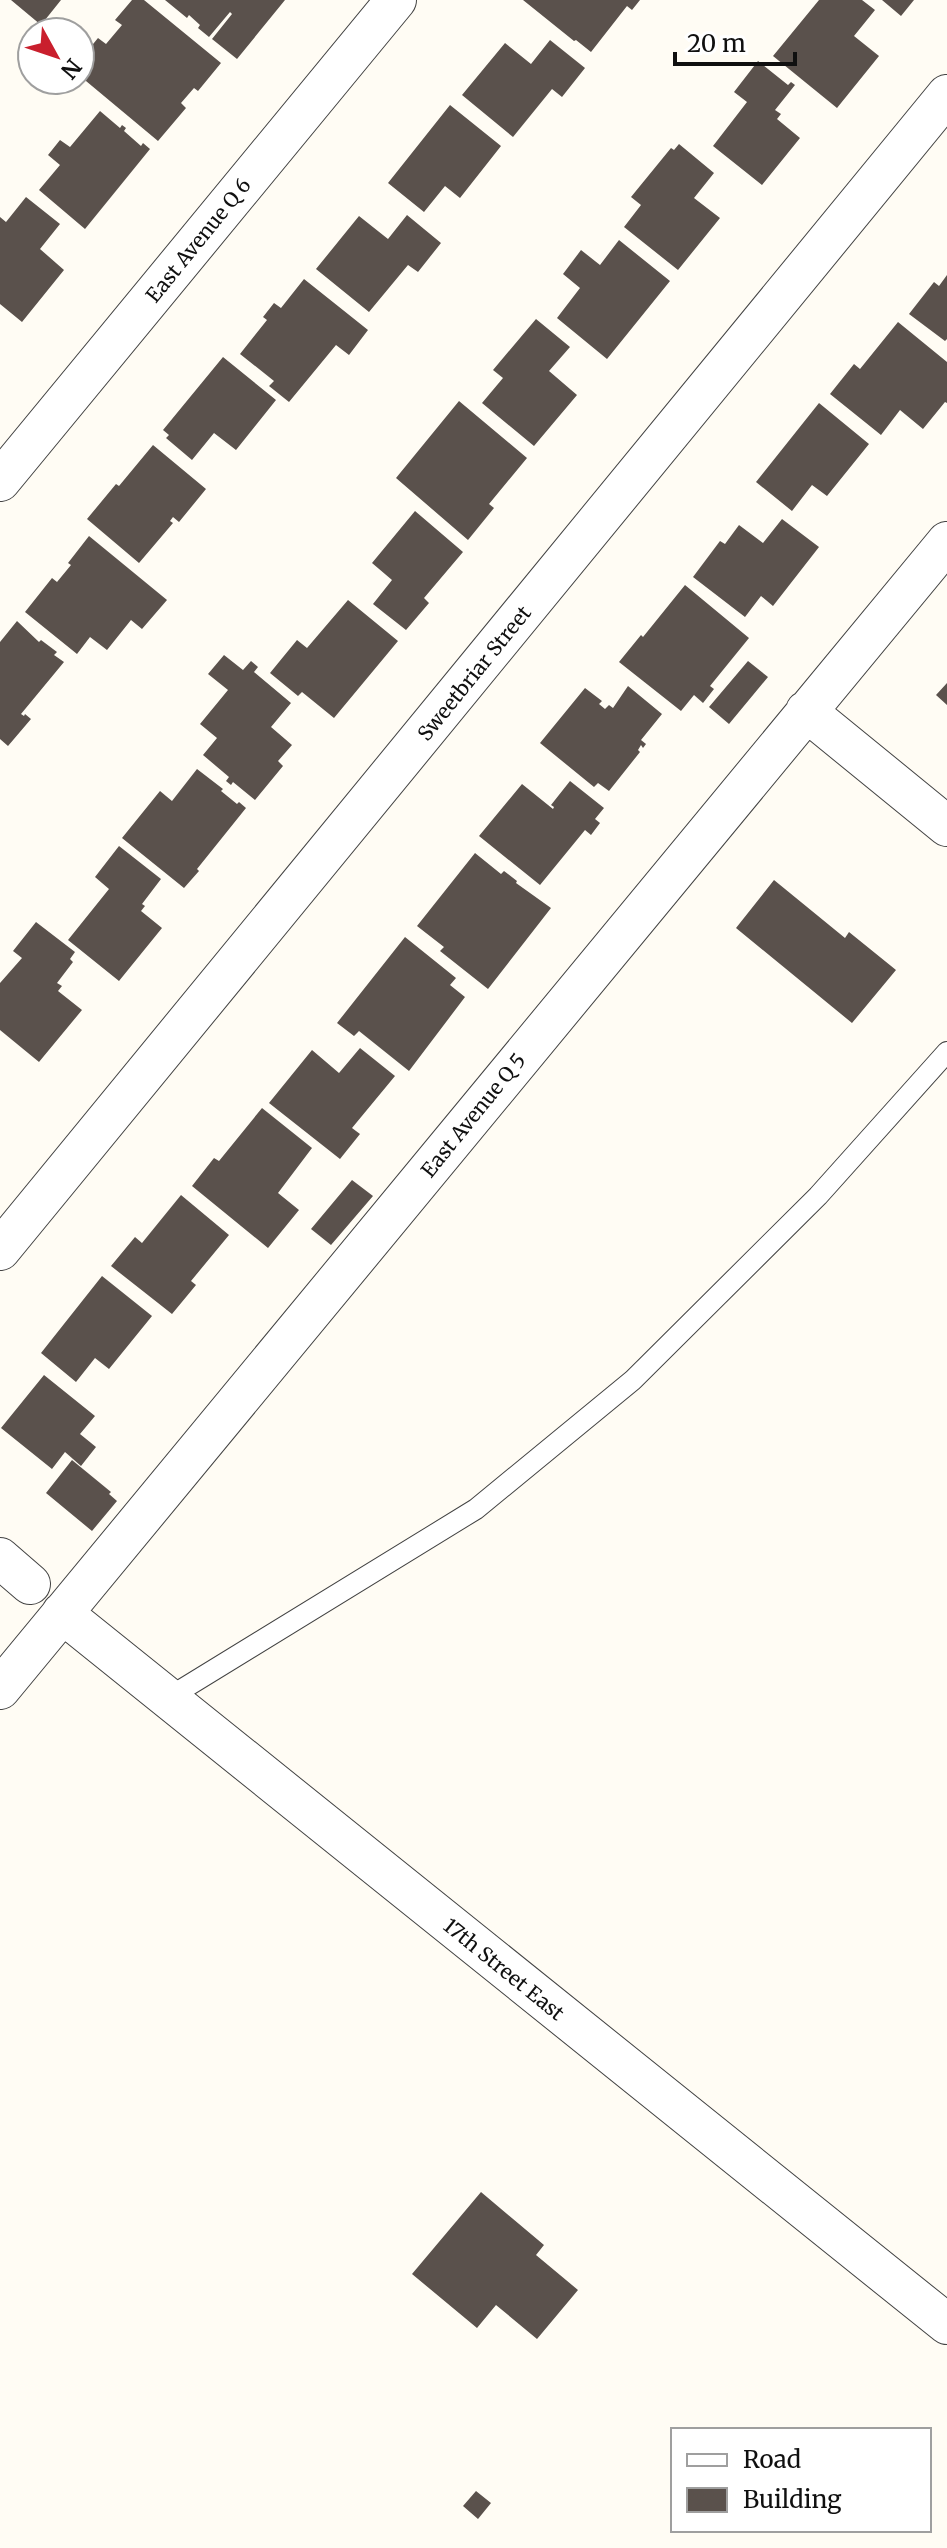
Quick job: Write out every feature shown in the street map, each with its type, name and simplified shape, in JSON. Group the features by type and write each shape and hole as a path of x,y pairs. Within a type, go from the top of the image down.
{"street":[{"name":"East Avenue Q 6","path":"0,481 396,0"},
{"name":"Sweetbriar Street","path":"0,1250 947,95"},
{"name":"East Avenue Q 5","path":"0,1689 947,542"},
{"path":"806,711 947,826"},
{"path":"0,1558 30,1584"},
{"name":"17th Street East","path":"62,1613 947,2324"}],"lane":[{"path":"168,1698 476,1509 633,1380 818,1196 947,1052"}],"building":[{"path":"11,0 61,0 48,16 30,16"},
{"path":"132,0 144,0 221,63 198,91 194,88 181,103 186,108 158,141 96,89 96,40 98,38 106,44 122,25 115,20"},
{"path":"165,0 285,0 237,59 212,39 232,14 230,12 209,37 189,15 187,18"},
{"path":"523,0 640,0 632,10 627,6 591,52"},
{"path":"819,0 862,0 875,10 854,36 879,56 837,108 773,56"},
{"path":"882,0 914,0 901,16"},
{"path":"550,40 585,68 562,97 552,89 513,137 462,95 505,43 531,64"},
{"path":"758,61 788,85 791,82 795,85 775,110 781,114 777,119 800,138 762,185 713,146 747,102 734,92"},
{"path":"450,105 501,146 460,198 445,186 424,212 388,183"},
{"path":"100,111 120,128 122,125 126,128 124,131 141,146 143,143 150,149 85,229 39,190 60,165 48,155 60,140 70,147"},
{"path":"679,144 714,173 694,198 720,218 678,270 624,227 641,205 631,197 671,148 674,150"},
{"path":"26,197 60,224 40,249 64,270 22,322 0,304 0,217 6,222"},
{"path":"407,215 441,243 418,272 408,265 369,312 316,269 359,216 388,239"},
{"path":"619,240 670,281 607,359 557,318 580,288 563,274 581,250 600,265"},
{"path":"947,275 945,341 909,314 934,282 939,286"},
{"path":"304,279 368,330 349,355 336,345 289,402 269,386 274,381 240,354 267,320 263,317 274,303 281,308"},
{"path":"536,319 570,347 549,371 577,395 534,446 482,403 503,378 493,370"},
{"path":"898,322 947,362 947,403 923,429 900,410 881,435 830,394 854,364 860,369"},
{"path":"223,357 276,400 236,450 214,433 192,460 166,438 169,435 163,430"},
{"path":"459,401 527,458 489,504 494,508 468,540 396,478"},
{"path":"819,403 869,444 827,496 812,485 792,511 756,482"},
{"path":"153,445 206,489 179,522 173,517 170,521 173,523 139,563 87,519"},
{"path":"415,511 463,552 424,598 429,603 406,630 373,604 392,580 372,563"},
{"path":"782,519 819,547 773,606 761,596 745,617 693,577 720,541 725,544 739,525 763,543"},
{"path":"89,536 167,600 142,629 131,620 107,650 90,637 77,654 25,612 52,578 57,582"},
{"path":"685,585 749,638 710,686 714,689 703,703 694,695 681,711 619,662"},
{"path":"348,600 398,641 334,718 302,692 298,696 270,673 297,640 307,648"},
{"path":"17,621 39,642 41,640 57,652 54,655 64,662 21,714 31,719 8,746 0,739 0,642"},
{"path":"224,655 243,670 251,661 258,667 254,672 291,703 271,727 292,745 278,761 283,766 255,800 233,782 231,785 226,781 229,777 203,755 217,738 200,724 228,690 208,674"},
{"path":"748,661 768,677 729,724 709,707"},
{"path":"947,683 947,705 936,695"},
{"path":"628,686 662,714 641,740 646,744 643,748 641,745 640,752 609,791 598,783 594,787 540,743 585,688 602,701 599,704 605,709 609,705 613,708"},
{"path":"197,769 237,804 239,802 246,808 184,888 122,838 160,791 172,801"},
{"path":"570,781 604,808 595,819 600,823 591,835 585,830 540,885 479,836 522,784 553,809 551,805"},
{"path":"119,846 161,879 142,904 145,906 141,911 162,928 119,981 68,940 109,889 95,877"},
{"path":"475,853 501,874 504,871 551,908 488,989 440,951 444,947 417,926"},
{"path":"774,880 845,938 849,932 896,970 852,1023 736,928"},
{"path":"36,922 75,952 70,959 73,962 57,983 62,986 58,991 82,1010 39,1062 0,1030 0,983 22,958 13,951"},
{"path":"405,937 456,978 450,985 465,997 409,1071 359,1031 354,1036 337,1023"},
{"path":"360,1048 395,1076 352,1128 360,1134 340,1159 269,1103 312,1050 339,1073"},
{"path":"262,1108 312,1148 278,1193 299,1210 268,1248 192,1186 214,1158 219,1161"},
{"path":"352,1180 373,1196 331,1245 311,1229"},
{"path":"181,1195 229,1235 191,1281 196,1285 172,1314 111,1266 135,1237 142,1243"},
{"path":"102,1276 152,1316 109,1369 95,1358 76,1382 41,1353"},
{"path":"44,1375 95,1416 80,1434 96,1447 81,1466 65,1452 52,1469 1,1428"},
{"path":"72,1460 111,1492 109,1494 117,1501 92,1531 46,1493"},
{"path":"481,2192 544,2245 536,2255 578,2290 537,2339 496,2305 477,2328 412,2274"},
{"path":"476,2491 491,2503 478,2519 463,2506"}]}
